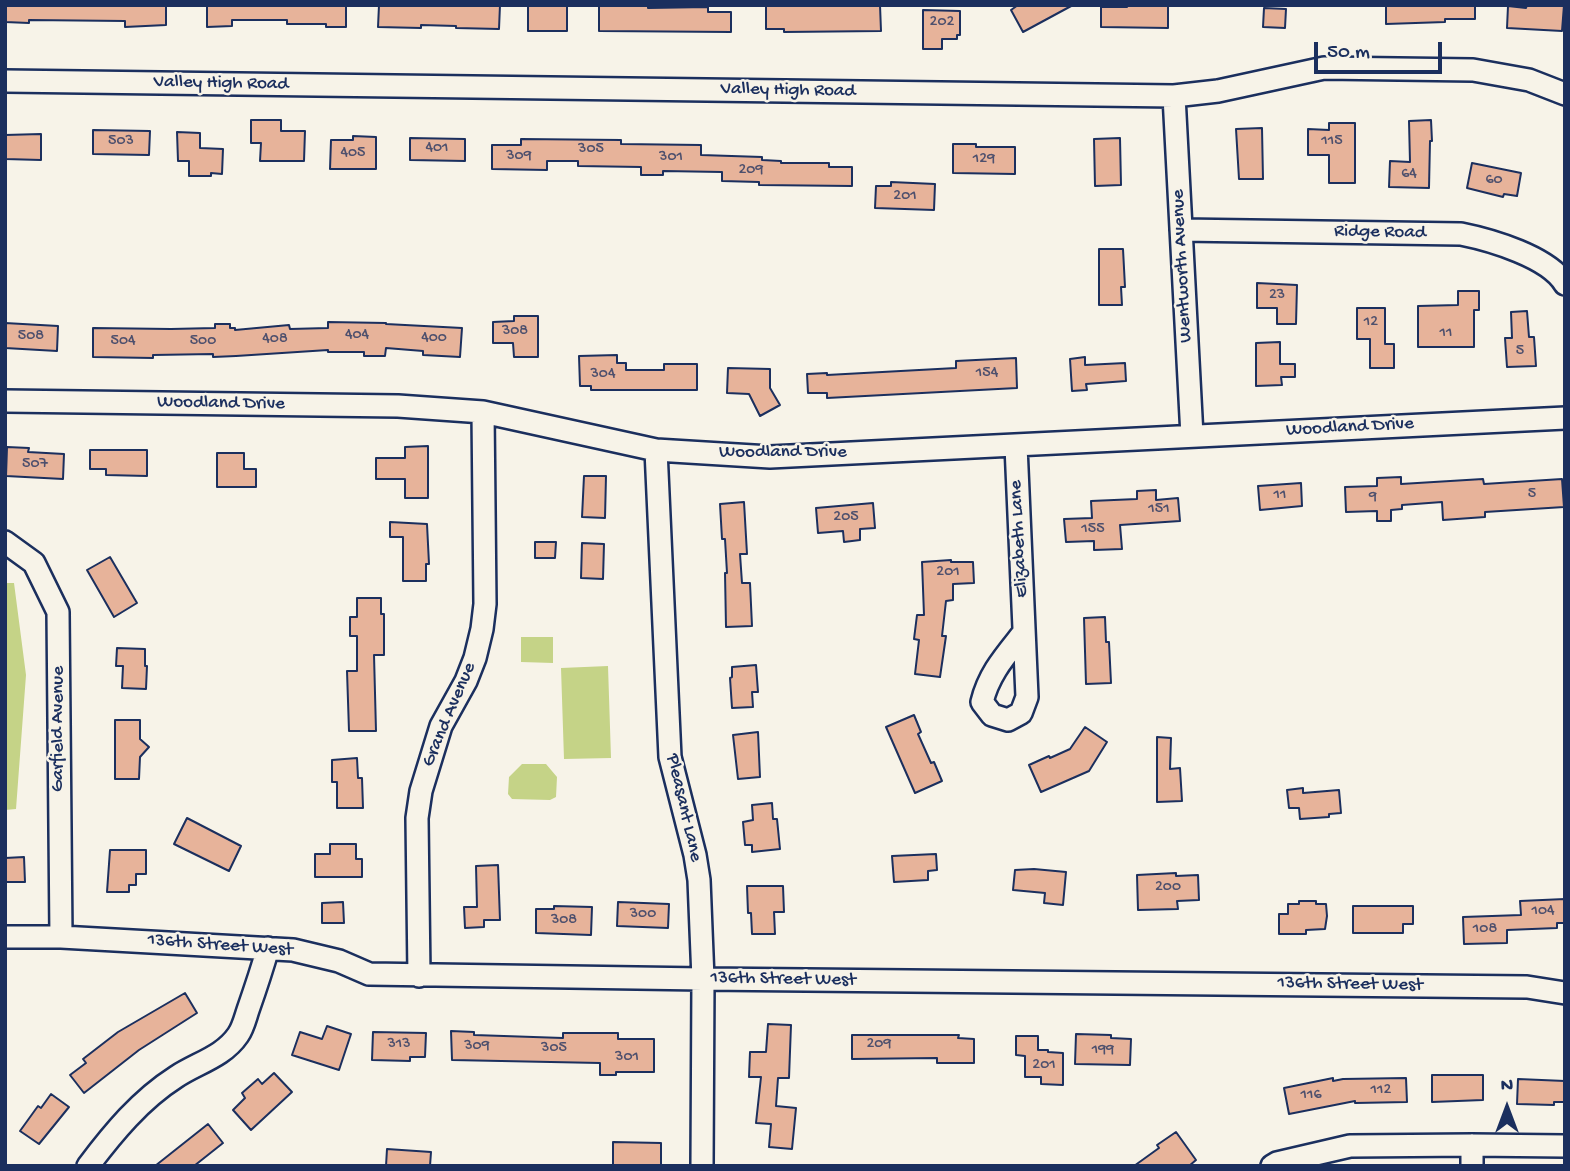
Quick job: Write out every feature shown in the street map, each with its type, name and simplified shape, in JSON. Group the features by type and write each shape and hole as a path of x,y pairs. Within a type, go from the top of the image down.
{"street":[{"name":"Valley High Road","path":"5,81 1174,96 1218,91 1324,68 1473,70 1529,80 1565,94"},
{"name":"Wentworth Avenue","path":"1174,96 1192,436"},
{"name":"Ridge Road","path":"1181,230 1461,234 1488,239 1536,259 1565,285"},
{"name":"Woodland Drive","path":"5,401 398,406 482,412 656,450 770,457 1565,418"},
{"name":"Grand Avenue","path":"419,976 417,818 421,791 441,726 466,681 475,658 485,604 482,412"},
{"name":"Elizabeth Lane","path":"1016,446 1024,632"},
{"name":"Pleasant Lane","path":"656,450 670,757 699,880 704,979 702,1166"},
{"name":"Garfield Avenue","path":"5,542 34,563 58,612 61,937"},
{"name":"136th Street West","path":"5,937 61,937 293,950 339,961 369,974 419,976 1527,987 1565,993"},
{"path":"89,1166 107,1140 143,1103 175,1077 223,1051 237,1038 257,987 268,948"},
{"path":"1272,1166 1350,1146 1472,1155 1565,1146"}],"green space":[{"path":"5,583 14,583 26,675 16,809 5,810"},
{"path":"521,637 553,637 553,663 521,662"},
{"path":"608,666 611,758 564,759 561,668"},
{"path":"522,764 546,764 557,777 556,797 550,800 512,799 508,794 509,777"}],"building":[{"path":"5,5 166,5 166,25 125,27 125,21 5,22"},
{"path":"207,5 346,5 346,27 287,24 287,20 232,20 232,26 207,27"},
{"path":"379,5 500,5 499,29 421,25 421,28 378,27"},
{"path":"528,5 567,5 567,31 528,31"},
{"path":"599,5 648,5 648,8 708,7 708,12 731,12 731,32 599,31"},
{"path":"766,5 880,5 881,31 784,32 784,29 766,29"},
{"path":"1018,5 1073,5 1023,32 1011,10"},
{"path":"1168,5 1168,28 1101,27 1101,7"},
{"path":"1386,5 1475,5 1475,19 1386,24"},
{"path":"1527,5 1564,5 1562,31 1507,28 1508,6 1526,8"},
{"path":"1264,8 1286,9 1285,28 1263,27"},
{"path":"923,10 960,11 960,35 957,35 957,39 942,39 942,49 923,49"},
{"path":"251,120 281,120 281,131 305,131 304,161 260,161 261,143 251,143"},
{"path":"1431,120 1429,188 1389,187 1390,161 1410,162 1409,121"},
{"path":"1329,123 1355,123 1355,183 1329,183 1329,155 1308,155 1308,129 1329,130"},
{"path":"1262,128 1263,179 1239,179 1236,129"},
{"path":"93,130 150,131 149,155 93,154"},
{"path":"177,132 200,133 200,148 223,149 222,174 189,176 189,161 178,161"},
{"path":"41,134 41,160 5,159 5,135"},
{"path":"353,136 376,137 376,169 330,169 331,140 353,140"},
{"path":"410,138 465,139 465,161 410,160"},
{"path":"1120,138 1121,185 1095,186 1094,139"},
{"path":"521,139 621,140 621,144 701,145 701,155 762,157 762,160 781,163 829,163 829,167 852,167 852,186 759,185 759,182 722,181 722,172 663,171 663,175 641,175 641,167 578,166 578,161 547,161 547,170 492,169 492,145 521,145"},
{"path":"953,144 1015,147 1015,174 953,173"},
{"path":"1472,163 1521,173 1517,196 1504,194 1503,197 1467,188"},
{"path":"891,182 935,184 934,210 875,208 876,186 891,186"},
{"path":"1099,249 1123,249 1125,287 1121,287 1122,305 1099,305"},
{"path":"1257,283 1297,285 1296,324 1277,324 1277,308 1257,308"},
{"path":"1458,291 1479,291 1479,310 1474,310 1474,347 1418,347 1418,306 1458,305"},
{"path":"1357,308 1385,308 1385,344 1394,344 1394,368 1370,368 1370,339 1357,339"},
{"path":"1527,311 1529,337 1534,337 1536,366 1507,367 1505,338 1512,338 1511,312"},
{"path":"514,316 538,316 538,357 514,357 513,343 493,343 493,322 514,321"},
{"path":"328,322 462,328 460,357 423,355 423,351 386,348 385,356 364,356 364,352 328,350 213,357 213,354 153,355 153,358 93,357 93,328 215,328 215,324 230,324 230,328 235,330 289,325 290,329 328,328"},
{"path":"5,323 58,326 57,351 5,348"},
{"path":"1280,342 1280,364 1295,364 1295,377 1281,377 1282,385 1256,386 1256,343"},
{"path":"617,355 617,363 626,363 626,370 664,370 664,364 697,364 697,390 591,390 591,386 580,386 579,356"},
{"path":"1085,357 1085,365 1125,363 1126,381 1086,384 1087,390 1072,391 1070,359"},
{"path":"1016,358 1017,388 827,398 827,393 808,393 807,374 956,368 956,361"},
{"path":"728,368 770,369 770,388 780,405 760,416 749,394 727,393"},
{"path":"428,446 428,498 405,498 405,479 376,479 376,458 405,458 405,447"},
{"path":"7,447 29,448 28,452 64,454 63,479 6,476"},
{"path":"90,450 147,450 147,476 106,475 106,469 90,469"},
{"path":"217,453 244,453 244,469 256,469 256,487 217,487"},
{"path":"584,476 606,476 605,518 582,517"},
{"path":"1401,477 1401,484 1483,479 1484,484 1562,479 1564,507 1485,512 1485,517 1443,520 1442,502 1402,505 1402,509 1391,510 1391,521 1377,521 1377,511 1346,512 1345,487 1377,486 1377,478"},
{"path":"1301,483 1302,506 1260,510 1258,486"},
{"path":"1156,490 1156,500 1178,498 1180,521 1120,525 1122,549 1094,550 1094,541 1066,542 1064,519 1092,518 1091,501 1137,499 1137,491"},
{"path":"744,502 747,554 740,554 742,583 750,583 752,626 726,627 727,573 720,504"},
{"path":"873,503 875,528 860,529 860,540 844,542 843,531 818,533 816,508"},
{"path":"390,522 427,524 429,564 426,564 426,581 403,581 403,537 390,537"},
{"path":"535,542 556,542 555,558 535,558"},
{"path":"582,543 604,544 603,579 581,578"},
{"path":"110,557 137,603 114,617 87,570"},
{"path":"922,562 973,562 974,583 953,584 953,600 946,601 942,636 946,636 940,677 915,674 919,640 914,639 917,615 924,615"},
{"path":"357,598 381,598 381,614 384,614 384,655 374,655 376,731 349,731 347,671 357,671 357,636 350,636 350,617 357,617"},
{"path":"1105,617 1111,683 1086,684 1084,618"},
{"path":"117,648 145,649 146,689 122,688 123,666 116,666"},
{"path":"756,665 758,692 752,692 753,707 732,708 732,667"},
{"path":"914,715 921,732 918,734 942,781 915,793 886,727"},
{"path":"115,720 140,720 140,739 149,747 140,757 139,779 115,779"},
{"path":"1085,727 1107,742 1089,771 1041,792 1029,765 1070,749"},
{"path":"758,732 760,777 738,779 733,735"},
{"path":"1157,737 1171,738 1170,769 1180,768 1182,801 1157,802"},
{"path":"357,758 358,778 362,778 363,808 337,808 337,782 332,782 332,760"},
{"path":"1303,788 1303,793 1339,790 1341,813 1329,814 1329,817 1300,819 1299,808 1289,808 1287,790"},
{"path":"772,803 773,819 777,819 780,849 752,852 752,845 745,845 743,822 753,820 752,805"},
{"path":"187,818 241,846 229,871 174,844"},
{"path":"330,844 356,844 356,859 362,859 362,877 315,877 315,854 330,854"},
{"path":"110,850 146,850 146,874 136,874 136,885 129,885 129,892 107,892"},
{"path":"936,854 937,870 928,871 928,880 894,882 892,856"},
{"path":"24,857 25,882 5,882 5,858"},
{"path":"498,865 500,920 484,920 484,927 465,928 464,907 477,907 476,866"},
{"path":"1015,870 1066,872 1063,905 1044,903 1045,893 1013,890"},
{"path":"1176,873 1176,876 1198,875 1199,900 1177,901 1178,909 1138,910 1137,875"},
{"path":"747,886 783,886 784,912 774,912 775,934 752,934"},
{"path":"1565,899 1565,923 1557,923 1557,928 1507,930 1507,943 1464,944 1463,917 1521,915 1520,901"},
{"path":"1299,901 1326,904 1325,929 1306,930 1306,934 1279,934 1279,914 1288,914 1288,904 1299,904"},
{"path":"343,902 344,923 322,923 322,903"},
{"path":"618,902 669,904 668,928 617,926"},
{"path":"554,906 592,907 591,935 536,933 536,909 554,909"},
{"path":"1353,906 1413,906 1413,924 1403,924 1403,933 1353,933"},
{"path":"185,993 197,1013 139,1050 84,1093 70,1075 86,1063 83,1059 118,1032"},
{"path":"768,1024 791,1025 789,1078 778,1078 776,1106 796,1108 792,1149 769,1147 771,1124 756,1123 761,1077 749,1077 750,1052 766,1052"},
{"path":"327,1026 351,1034 339,1070 292,1055 300,1032 322,1039"},
{"path":"451,1031 474,1032 474,1035 563,1038 563,1033 618,1033 618,1039 654,1039 654,1072 616,1072 616,1075 600,1075 600,1063 452,1060"},
{"path":"373,1032 426,1033 425,1057 410,1057 410,1061 372,1060"},
{"path":"1076,1034 1111,1035 1111,1038 1131,1039 1130,1065 1075,1064"},
{"path":"852,1035 959,1035 958,1038 974,1039 974,1063 937,1063 937,1058 852,1059"},
{"path":"1016,1036 1038,1036 1038,1050 1063,1053 1063,1085 1041,1084 1041,1077 1025,1077 1025,1056 1016,1055"},
{"path":"274,1073 292,1092 251,1130 233,1110 245,1098 242,1093 258,1079 262,1084"},
{"path":"1432,1075 1483,1075 1483,1100 1432,1102"},
{"path":"1333,1078 1333,1081 1406,1078 1407,1102 1355,1101 1289,1114 1284,1088"},
{"path":"1518,1079 1565,1081 1565,1102 1554,1102 1554,1105 1517,1104"},
{"path":"51,1094 69,1107 39,1144 20,1131 38,1106 41,1108"},
{"path":"208,1124 223,1143 194,1166 155,1166"},
{"path":"1176,1132 1196,1160 1189,1166 1134,1166 1159,1148 1157,1145"},
{"path":"613,1142 661,1143 661,1166 613,1166"},
{"path":"387,1149 431,1152 430,1166 386,1166"}]}
